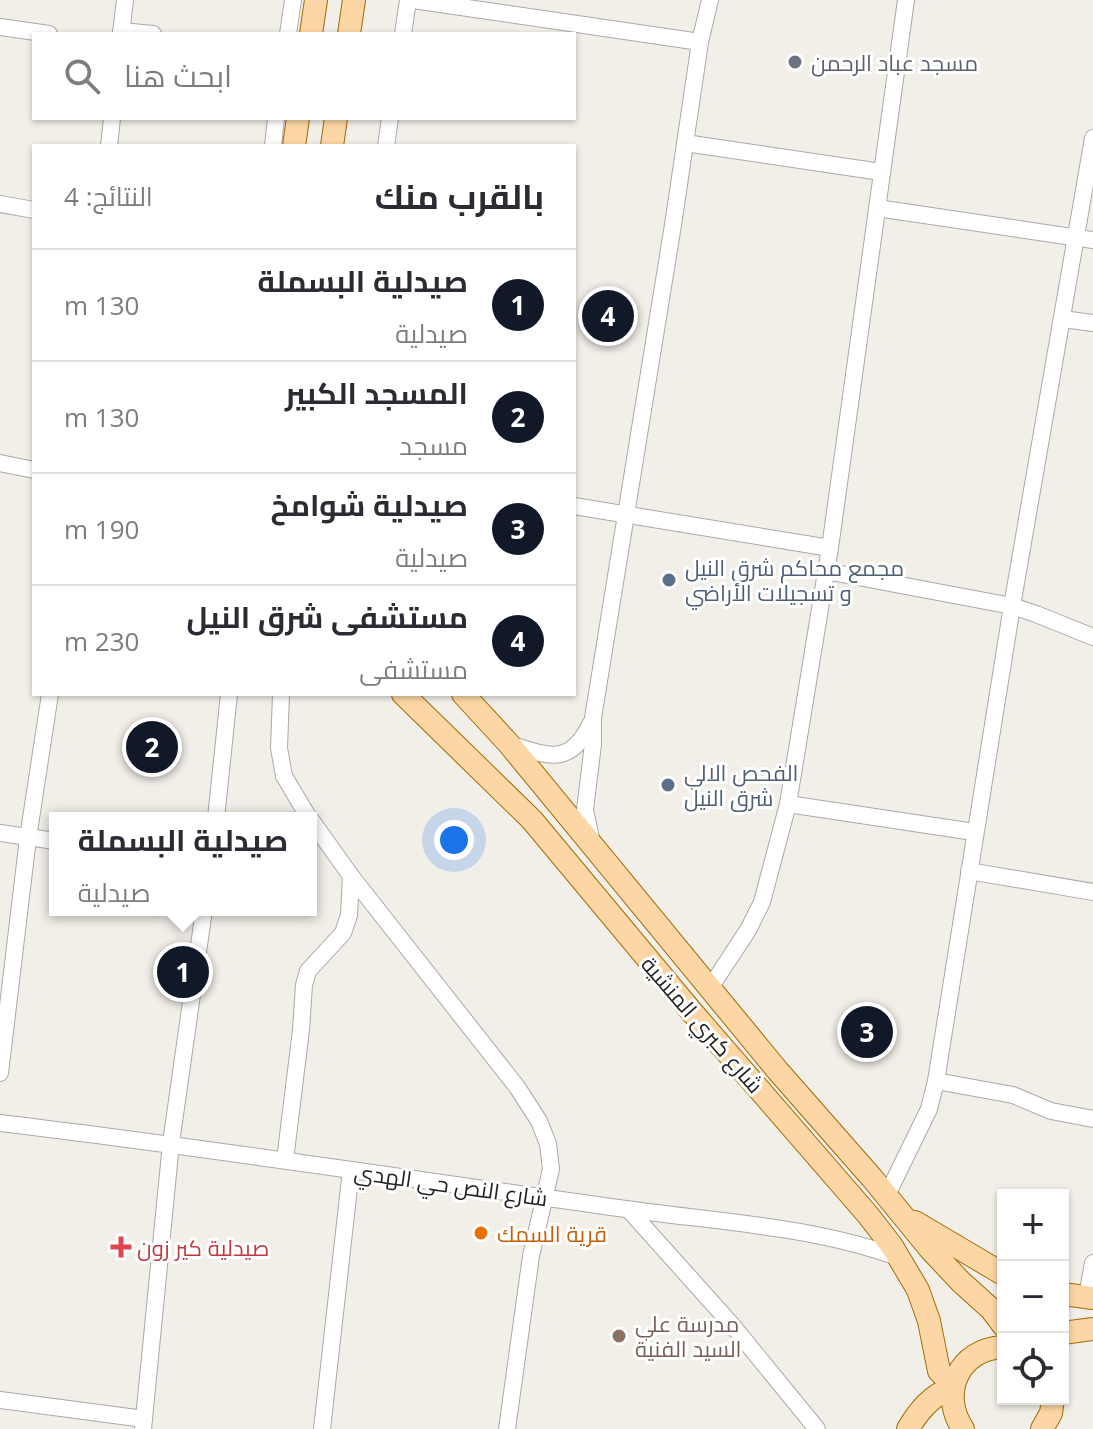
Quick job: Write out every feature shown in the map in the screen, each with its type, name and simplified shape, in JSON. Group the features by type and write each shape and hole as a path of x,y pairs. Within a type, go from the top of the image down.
{"main road":[{"path":"311,32 316,0"},
{"path":"349,32 354,0"},
{"path":"294,144 298,120"},
{"path":"332,144 336,120"},
{"name":"شارع كبري المنشية","path":"405,696 532,820 692,1012 859,1204 900,1258 924,1303 939,1371 953,1386 952,1404 963,1429"},
{"name":"شارع كبري المنشية","path":"465,696 509,744 930,1249 997,1317"},
{"path":"904,1215 997,1270"},
{"path":"1069,1295 1090,1298"},
{"path":"1069,1332 1093,1329"},
{"path":"908,1429 926,1403 953,1386 969,1359 997,1347"},
{"path":"1042,1429 1052,1405"}],"street":[{"path":"121,32 125,0"},
{"path":"288,32 293,0"},
{"path":"403,32 410,0 700,42"},
{"path":"593,845 585,810 593,718 700,42 710,0"},
{"path":"710,988 748,930 762,902 788,804 830,548 906,0"},
{"path":"0,27 35,32"},
{"path":"109,144 112,120"},
{"path":"273,144 276,120"},
{"path":"386,144 390,120"},
{"path":"887,1195 929,1109 936,1081 1012,606 1063,319 1085,239 1093,138"},
{"path":"685,143 881,172"},
{"path":"0,204 32,210"},
{"path":"877,208 1085,239"},
{"path":"1063,319 1093,323"},
{"path":"0,463 32,470"},
{"path":"576,506 830,548"},
{"path":"826,571 1012,606 1093,637"},
{"path":"0,1073 28,838 50,696"},
{"path":"217,812 229,696"},
{"path":"281,696 279,748 284,776 305,812"},
{"path":"509,744 548,754 567,752 577,746 593,718"},
{"path":"788,804 974,832"},
{"path":"317,829 517,1087 539,1121 548,1144 551,1169 526,1286 507,1429"},
{"path":"0,833 49,840"},
{"path":"969,871 1093,892"},
{"path":"285,1160 304,985 308,971 343,933 349,915 351,876"},
{"path":"0,1400 143,1424 171,1143 203,916"},
{"path":"936,1081 1013,1095 1051,1111 1093,1119"},
{"name":"شارع النص حي الهدي","path":"0,1123 171,1143 629,1210 733,1221 821,1236 900,1258"},
{"path":"322,1429 351,1170"},
{"path":"629,1210 732,1325 817,1429"},
{"path":"1090,1298 1093,1263"}],"place":[{"name":"مسجد عباد الرحمن","path":"795,62"},
{"name":"مستشفى شرق النيل","path":"608,316"},
{"name":"مجمع محاكم شرق النيل و تسجيلات الأراضي","path":"669,580"},
{"name":"المسجد الكبير","path":"152,747"},
{"name":"الفحص الالي شرق النيل","path":"668,785"},
{"name":"صيدلية البسملة","path":"183,972"},
{"name":"صيدلية شوامخ","path":"867,1032"},
{"name":"قرية السمك","path":"481,1233"},
{"name":"صيدلية كير زون","path":"121,1247"},
{"name":"مدرسة علي السيد الفنية","path":"619,1336"}]}
